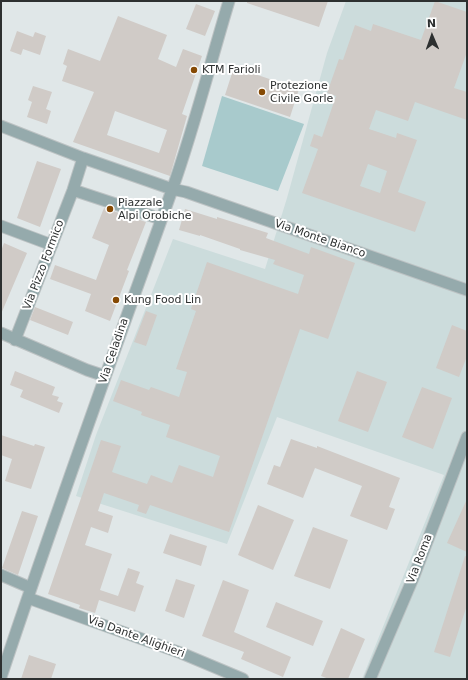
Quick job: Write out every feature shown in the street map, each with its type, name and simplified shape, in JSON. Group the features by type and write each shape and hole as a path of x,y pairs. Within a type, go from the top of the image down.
{"street":[{"name":"Via Celadina","path":"2,672 172,189 195,117 228,1"},
{"name":"Via Monte Bianco","path":"1,126 83,158 172,189 186,192 467,290"},
{"name":"Via Pizzo Formico","path":"15,340 73,190 83,158"},
{"path":"73,190 161,219"},
{"path":"1,226 52,245"},
{"path":"1,334 87,370 106,376"},
{"name":"Via Roma","path":"370,679 414,576 467,437"},
{"name":"Via Dante Alighieri","path":"1,575 30,593 244,679"}],"shaded area":[{"path":"346,1 467,1 467,679 362,679 444,475 277,417 227,544 76,496 96,435 173,239 265,269 287,198 327,53"},
{"path":"222,96 304,124 278,191 202,166"}],"building":[{"path":"247,1 328,1 319,27 247,3"},
{"path":"435,1 467,12 467,52 454,88 467,92 467,120 415,102 408,121 376,110 369,129 396,138 397,133 417,140 398,192 426,202 415,232 302,193 318,149 310,146 314,134 322,137 336,96 327,93 339,59 343,60 355,25 371,31 373,24 421,40","holes":["368,164 387,171 380,193 360,186"]},
{"path":"196,4 215,11 205,36 186,29"},
{"path":"118,16 167,35 158,59 176,67 183,49 202,56 182,114 187,116 170,176 73,142 94,92 62,81 67,66 63,64 68,49 100,61","holes":["115,111 167,130 159,153 107,135"]},
{"path":"17,31 33,37 35,32 46,36 40,55 23,49 21,55 10,51"},
{"name":"Protezione Civile Gorle","path":"234,67 299,89 290,117 225,95"},
{"path":"33,86 52,92 46,109 51,111 47,124 27,117 32,102 28,100"},
{"path":"37,161 61,169 40,227 17,218"},
{"path":"104,208 146,222 127,270 129,271 110,321 85,311 91,294 50,279 55,265 96,280 109,245 92,238"},
{"path":"185,209 217,219 217,217 268,233 266,238 309,254 311,247 355,263 328,339 300,329 229,532 150,505 146,514 137,511 139,505 104,493 98,511 113,516 108,533 91,527 85,545 112,554 100,590 118,596 128,568 140,572 136,583 144,586 135,612 99,600 95,613 79,608 80,605 48,594 101,440 121,446 112,472 147,484 151,475 172,483 179,465 213,477 220,456 166,437 170,425 141,415 142,412 113,401 121,380 149,390 151,387 179,397 187,372 176,369 196,311 191,309 207,262 298,294 304,275 273,264 275,260 240,250 200,235 179,230"},
{"path":"4,243 27,253 1,314 1,251"},
{"path":"35,307 73,322 68,335 30,320"},
{"path":"146,311 157,315 146,346 134,342"},
{"path":"452,325 467,331 467,356 459,377 436,368"},
{"path":"15,371 55,387 52,395 59,397 57,401 63,403 59,413 20,397 23,390 10,385"},
{"path":"357,371 387,382 368,432 338,421"},
{"path":"422,387 452,398 433,449 402,437"},
{"path":"1,435 34,446 35,444 45,447 31,489 5,481 12,459 1,455"},
{"path":"291,439 317,448 317,446 400,478 389,507 395,509 387,530 350,516 362,486 315,468 303,498 267,484 274,465 280,467"},
{"path":"467,499 467,552 447,543"},
{"path":"258,505 294,520 273,570 238,555"},
{"path":"22,511 38,516 18,575 2,568"},
{"path":"313,527 348,540 330,589 294,576"},
{"path":"170,534 207,546 201,566 163,553"},
{"path":"465,556 467,557 467,605 450,657 434,652"},
{"path":"176,579 195,585 184,618 165,611"},
{"path":"223,580 249,590 234,632 291,657 283,677 241,659 244,652 202,636"},
{"path":"276,602 323,621 313,646 266,627"},
{"path":"341,628 365,639 348,679 329,679 321,676"},
{"path":"29,655 56,664 51,679 21,679"}],"place":[{"name":"KTM Farioli","path":"194,70"},
{"name":"Protezione Civile Gorle","path":"262,92"},
{"name":"Piazzale Alpi Orobiche","path":"110,209"},
{"name":"Kung Food Lin","path":"116,300"}]}
